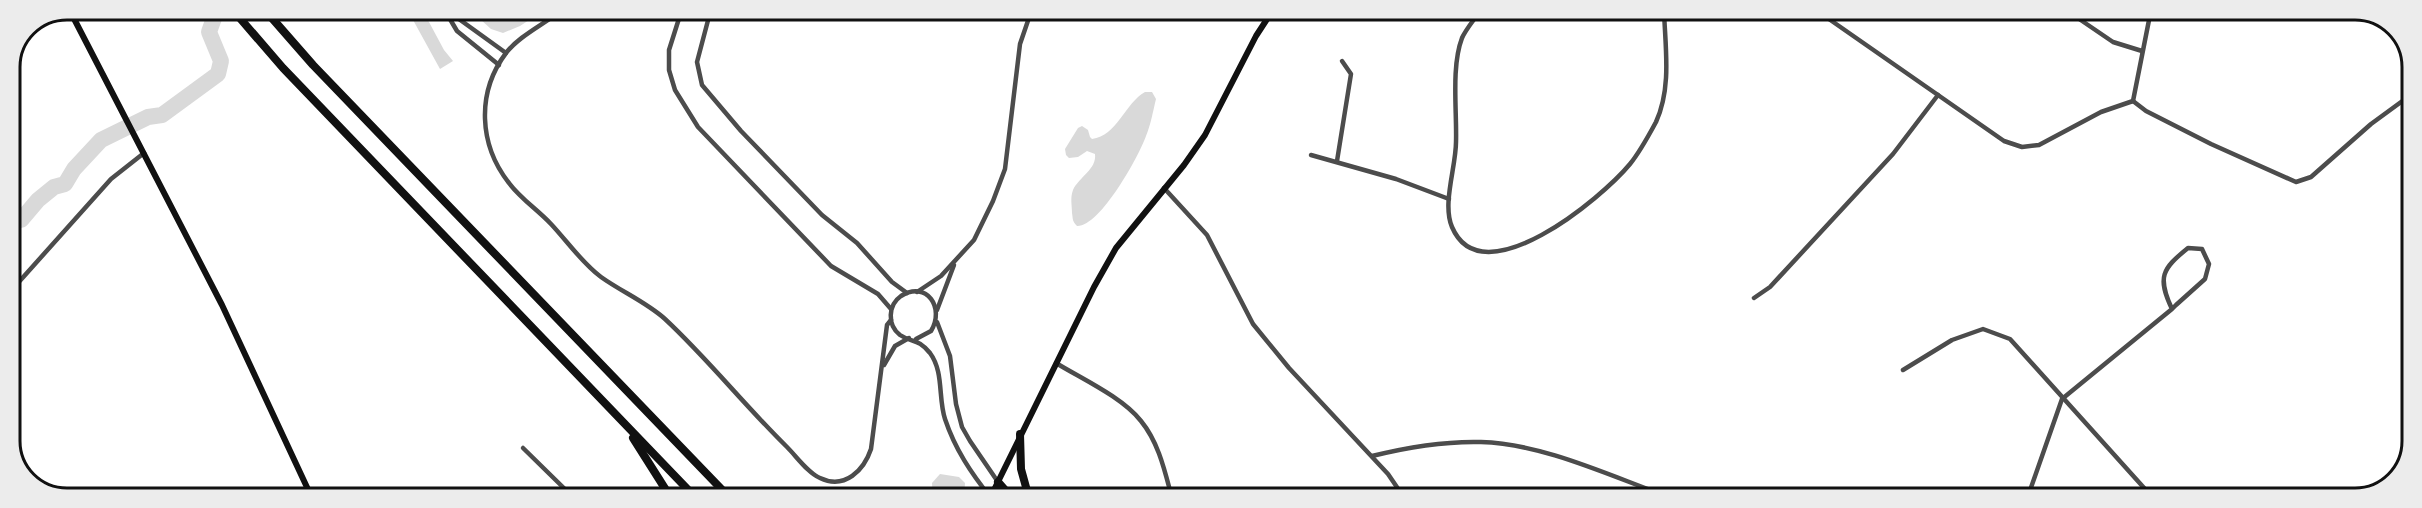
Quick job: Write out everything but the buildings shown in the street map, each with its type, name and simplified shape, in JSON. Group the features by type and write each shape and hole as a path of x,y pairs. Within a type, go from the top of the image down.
{"highway":[{"path":"241,19 283,68 686,488"},
{"path":"273,19 473,233 720,488"},
{"path":"621,420 664,488"},
{"path":"1020,434 1021,469 1026,488"},
{"path":"998,482 1003,488"}],"main road":[{"path":"74,19 222,304 307,488"},
{"path":"995,488 1020,434 1116,248 1205,135 1256,36 1268,19"}],"street":[{"path":"450,19 457,31 499,65"},
{"path":"459,19 506,53"},
{"path":"550,19 506,53 488,90 484,122 492,157 510,185 550,222 600,276 664,318 820,479 836,481 857,475 867,463 871,449 887,325 891,320"},
{"path":"679,19 669,50 669,70 675,90 698,127 831,266 878,294 891,309"},
{"path":"708,19 697,62 702,85 741,131 822,216 856,243 892,282 907,293"},
{"path":"917,292 955,262 974,240 1002,177 1012,121 1020,45 1029,19"},
{"path":"1475,19 1463,37 1456,62 1456,162 1449,199 1451,225 1460,241 1483,252 1511,250 1552,229 1593,200 1630,164 1656,121 1666,84 1664,19"},
{"path":"1829,19 2004,141 2022,147 2039,145 2101,112 2133,101"},
{"path":"2079,19 2113,42 2142,51"},
{"path":"2133,101 2149,19"},
{"path":"1337,161 1351,74 1342,61"},
{"path":"1754,298 1770,287 1852,200 1893,154 1938,95"},
{"path":"2133,101 2146,111 2192,135 2296,182 2311,177 2370,124 2402,101"},
{"path":"20,281 111,179 144,153"},
{"path":"1311,155 1396,179 1449,199"},
{"path":"1164,188 1207,235 1254,324 1289,368 1372,456 1397,488"},
{"path":"2031,488 2062,399 2172,309 2205,279 2209,264 2202,249 2187,248 2170,262 2163,276 2164,291 2172,309"},
{"path":"955,262 937,310 937,322 950,356 956,404 962,427 998,482"},
{"path":"937,310 931,299 917,292 907,293 897,299 891,309 894,328 901,335 909,338 916,339 932,332 937,322"},
{"path":"1903,370 1952,340 1983,328 2010,339 2144,488"},
{"path":"881,373 890,351 909,338"},
{"path":"916,339 931,354 939,372 945,417 957,450 983,488"},
{"path":"1056,363 1128,408 1141,420 1152,436 1161,457 1170,488"},
{"path":"1372,456 1417,445 1481,442 1540,452 1643,488"},
{"path":"523,448 564,488"}],"shaded area":[{"path":"412,19 427,19 444,50 453,61 440,69"},
{"path":"480,19 531,19 503,33 491,29"},
{"path":"1145,92 1152,92 1156,99 1148,131 1136,159 1107,203 1086,223 1077,226 1073,218 1072,193 1093,164 1095,154 1087,151 1078,157 1069,158 1065,149 1078,128 1082,126 1088,130 1092,139 1101,137"},
{"path":"940,474 959,477 965,483 965,488 932,488 932,483"}],"waterway":[{"path":"19,220 54,187 65,184 74,169 101,140 148,117 162,115 218,74 221,61 209,32 214,19"}]}
